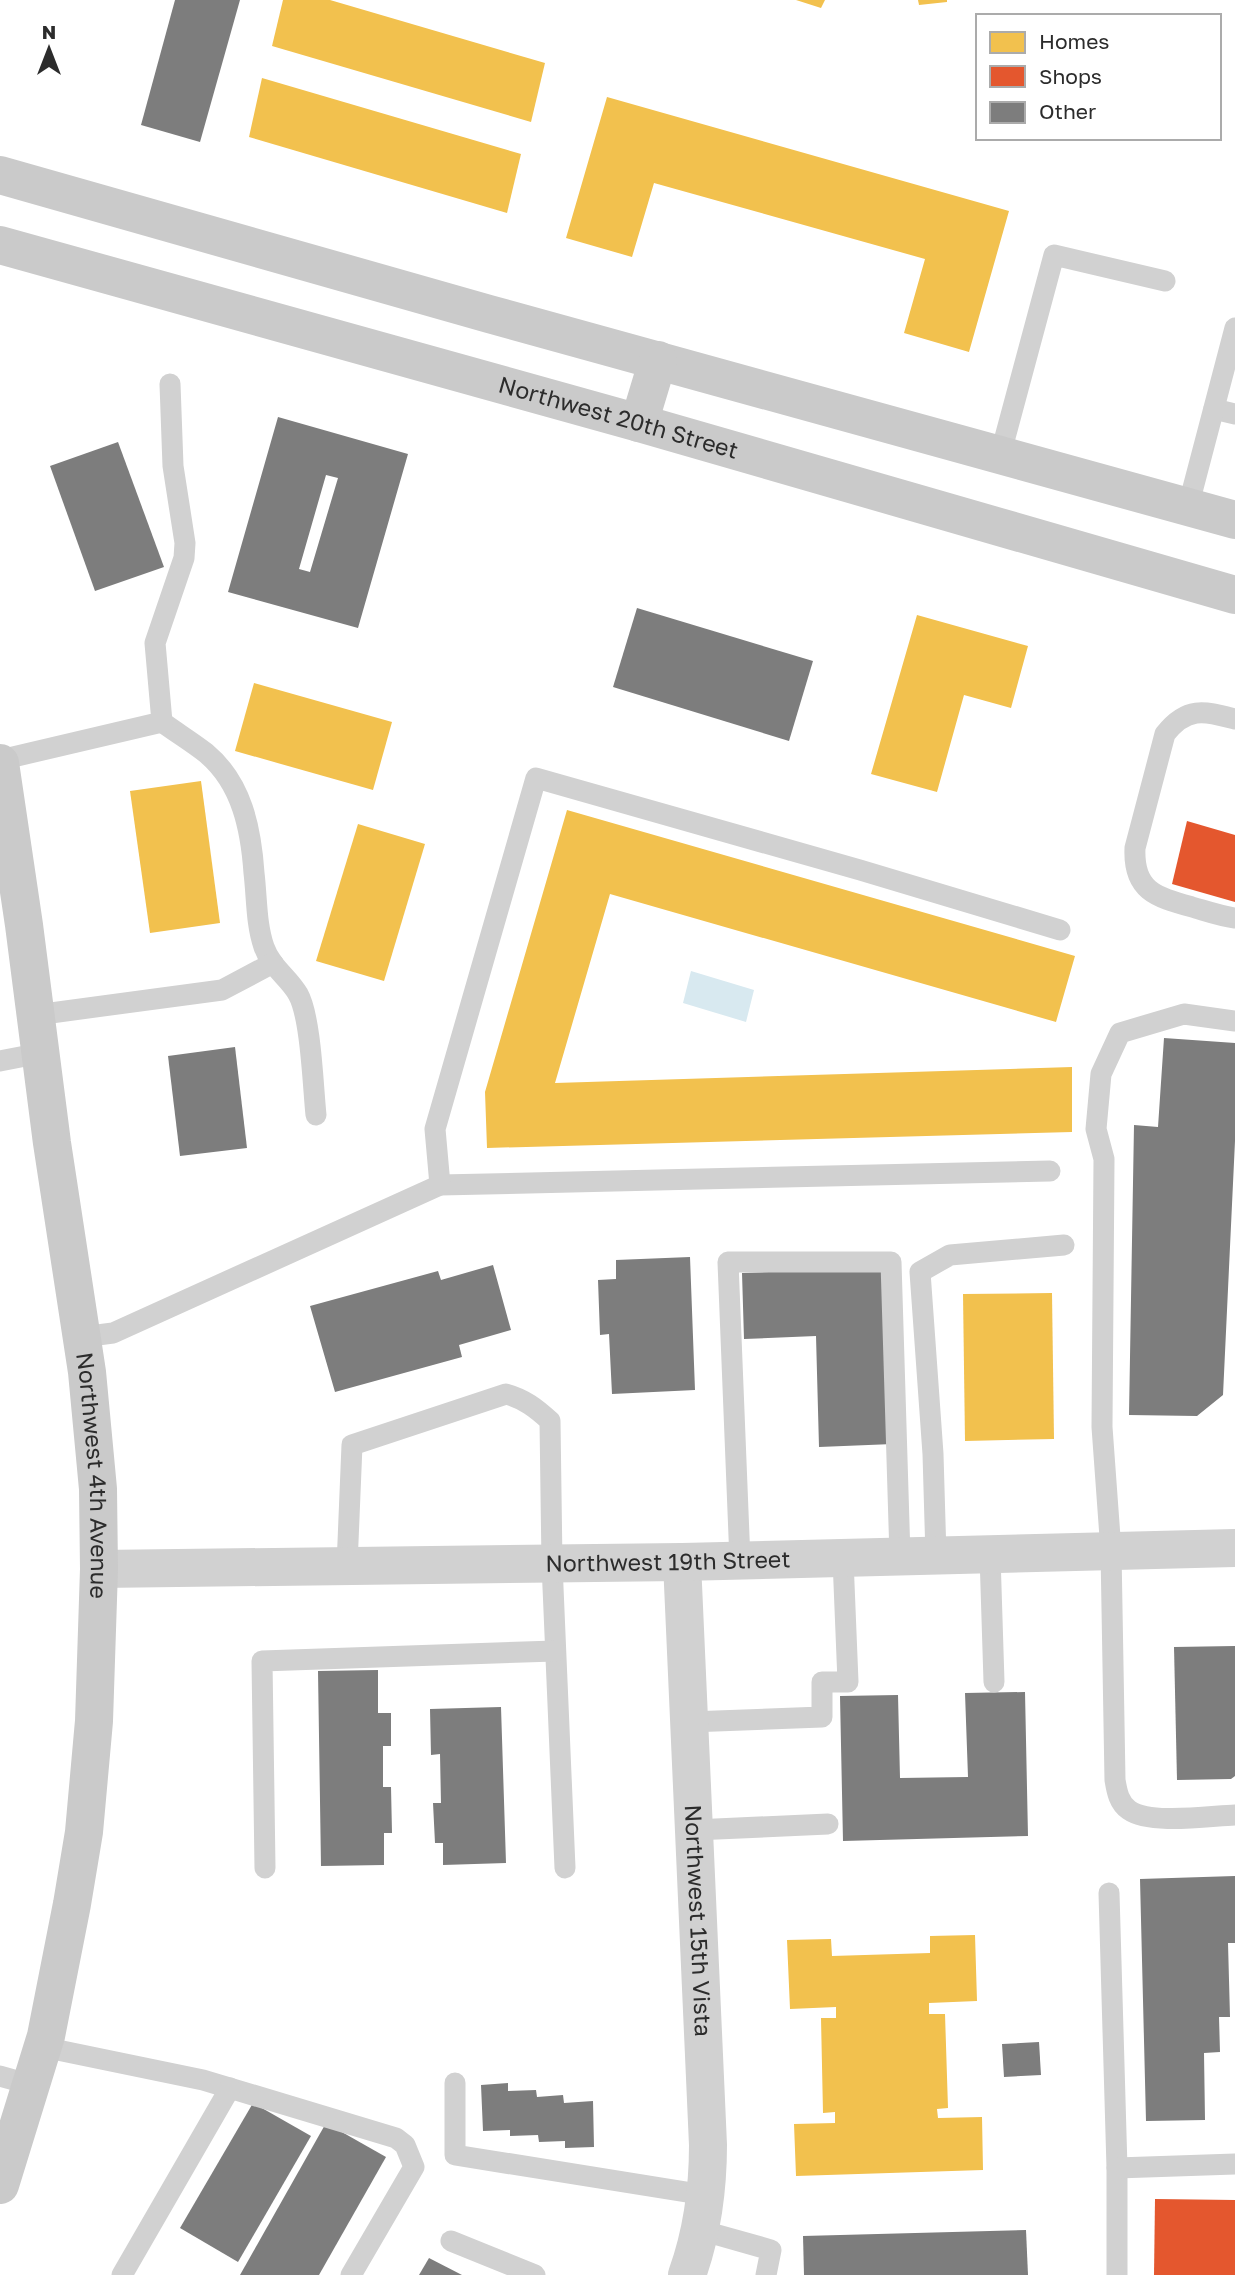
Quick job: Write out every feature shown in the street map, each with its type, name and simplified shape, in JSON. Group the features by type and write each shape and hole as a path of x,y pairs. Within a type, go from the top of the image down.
{"street":[{"path":"0,175 1235,520"},
{"name":"Northwest 20th Street","path":"0,245 639,423 1235,595"},
{"path":"639,423 658,360"},
{"name":"Northwest 4th Avenue","path":"0,762 87,1372 98,1489 99,1570 94,1721 83,1832 72,1904 43,2047 16,2081 0,2185"},
{"name":"Northwest 19th Street","path":"99,1570 740,1561 1235,1548"},
{"name":"Northwest 15th Vista","path":"682,1562 708,2145 703,2213 687,2275"}],"lane":[{"path":"1000,456 1054,256 1165,281"},
{"path":"1188,507 1235,328"},
{"path":"162,722 155,643 184,558 185,544 173,466 170,384"},
{"path":"1214,408 1235,414"},
{"path":"1235,719 1198,712 1175,722 1165,734 1135,848 1134,863 1145,887 1158,897 1235,918"},
{"path":"0,762 162,722 207,754 227,776 250,828 258,919 264,948 280,974 298,993 305,1013 316,1115"},
{"path":"440,1185 435,1129 536,778 1060,930"},
{"path":"36,1015 222,990 274,963"},
{"path":"1235,1021 1184,1014 1120,1033 1101,1074 1096,1129 1104,1159 1102,1427 1111,1551 1115,1780 1118,1798 1128,1810 1145,1817 1235,1815"},
{"path":"0,1061 41,1053"},
{"path":"82,1337 113,1333 440,1185 1050,1171"},
{"path":"918,1557 933,1454 920,1272 950,1255 1064,1245"},
{"path":"740,1561 728,1262 891,1262 918,1557"},
{"path":"347,1566 352,1445 506,1394 534,1406 550,1421 552,1564 565,1868"},
{"path":"990,1555 994,1682"},
{"path":"689,1722 822,1717 822,1682 848,1682 843,1559"},
{"path":"265,1868 262,1661 555,1651"},
{"path":"694,1830 828,1824"},
{"path":"1109,1893 1117,2168 1117,2275"},
{"path":"43,2047 204,2080 396,2138 405,2145 414,2166 351,2275"},
{"path":"455,2083 455,2155 703,2213 771,2250 766,2275"},
{"path":"122,2275 230,2088"},
{"path":"1117,2168 1235,2164"},
{"path":"451,2241 535,2275"}],"shaded area":[{"path":"691,971 754,990 746,1022 683,1003"}],"building: Homes":[{"path":"283,0 330,0 545,63 531,122 272,46"},
{"path":"796,0 825,0 821,8"},
{"path":"918,0 947,0 947,2 919,5"},
{"path":"262,78 521,154 507,213 249,137"},
{"path":"607,97 1009,211 969,352 904,333 925,259 654,183 632,257 566,238"},
{"path":"917,615 1028,646 1011,708 964,695 937,792 871,774"},
{"path":"254,683 392,722 373,790 235,751"},
{"path":"201,781 220,923 150,933 130,791"},
{"path":"567,810 1075,956 1056,1022 610,894 555,1083 1072,1067 1072,1132 487,1148 485,1092"},
{"path":"358,824 425,844 384,981 316,961"},
{"path":"1052,1293 1054,1439 965,1441 963,1294"},
{"path":"975,1935 977,2001 929,2003 929,2014 945,2014 948,2108 937,2109 938,2118 982,2117 983,2170 796,2176 794,2124 835,2123 835,2112 823,2113 821,2018 836,2018 836,2007 790,2009 787,1940 831,1939 832,1956 930,1953 930,1936"}],"building: Shops":[{"path":"1187,821 1235,835 1235,902 1172,884"},
{"path":"1155,2199 1235,2200 1235,2275 1154,2275"}],"building: Other":[{"path":"175,0 240,0 200,142 141,125"},
{"path":"278,417 408,454 358,628 228,592","holes":["326,475 338,478 310,572 299,569"]},
{"path":"118,442 164,567 95,591 50,466"},
{"path":"637,608 813,661 789,741 613,687"},
{"path":"1164,1038 1235,1043 1235,1141 1223,1395 1197,1416 1129,1415 1134,1125 1158,1127"},
{"path":"235,1047 247,1148 180,1156 168,1056"},
{"path":"690,1257 695,1390 612,1394 609,1334 600,1335 598,1280 616,1279 616,1260"},
{"path":"493,1265 511,1330 459,1345 462,1357 335,1392 310,1306 438,1271 441,1280"},
{"path":"886,1268 893,1444 819,1447 816,1336 744,1339 742,1273"},
{"path":"1235,1646 1235,1776 1231,1779 1177,1780 1174,1647"},
{"path":"378,1670 378,1713 391,1713 391,1746 383,1746 383,1787 391,1787 392,1833 384,1833 384,1865 321,1866 318,1671"},
{"path":"1025,1692 1028,1836 843,1841 840,1696 898,1695 900,1778 968,1777 965,1693"},
{"path":"501,1707 506,1863 443,1865 443,1843 435,1843 433,1803 441,1803 440,1754 431,1755 430,1709"},
{"path":"1235,1876 1235,1943 1228,1943 1230,2017 1219,2017 1220,2052 1204,2053 1205,2120 1146,2121 1140,1879"},
{"path":"1039,2042 1041,2075 1004,2077 1002,2044"},
{"path":"508,2083 508,2091 536,2090 537,2097 563,2095 564,2103 593,2101 594,2147 565,2148 565,2141 539,2142 538,2135 510,2136 510,2130 483,2131 481,2085"},
{"path":"253,2103 311,2136 238,2262 180,2228"},
{"path":"326,2123 386,2157 319,2275 240,2275"},
{"path":"1026,2230 1028,2275 804,2275 803,2236"},
{"path":"429,2258 462,2275 419,2275"}]}
